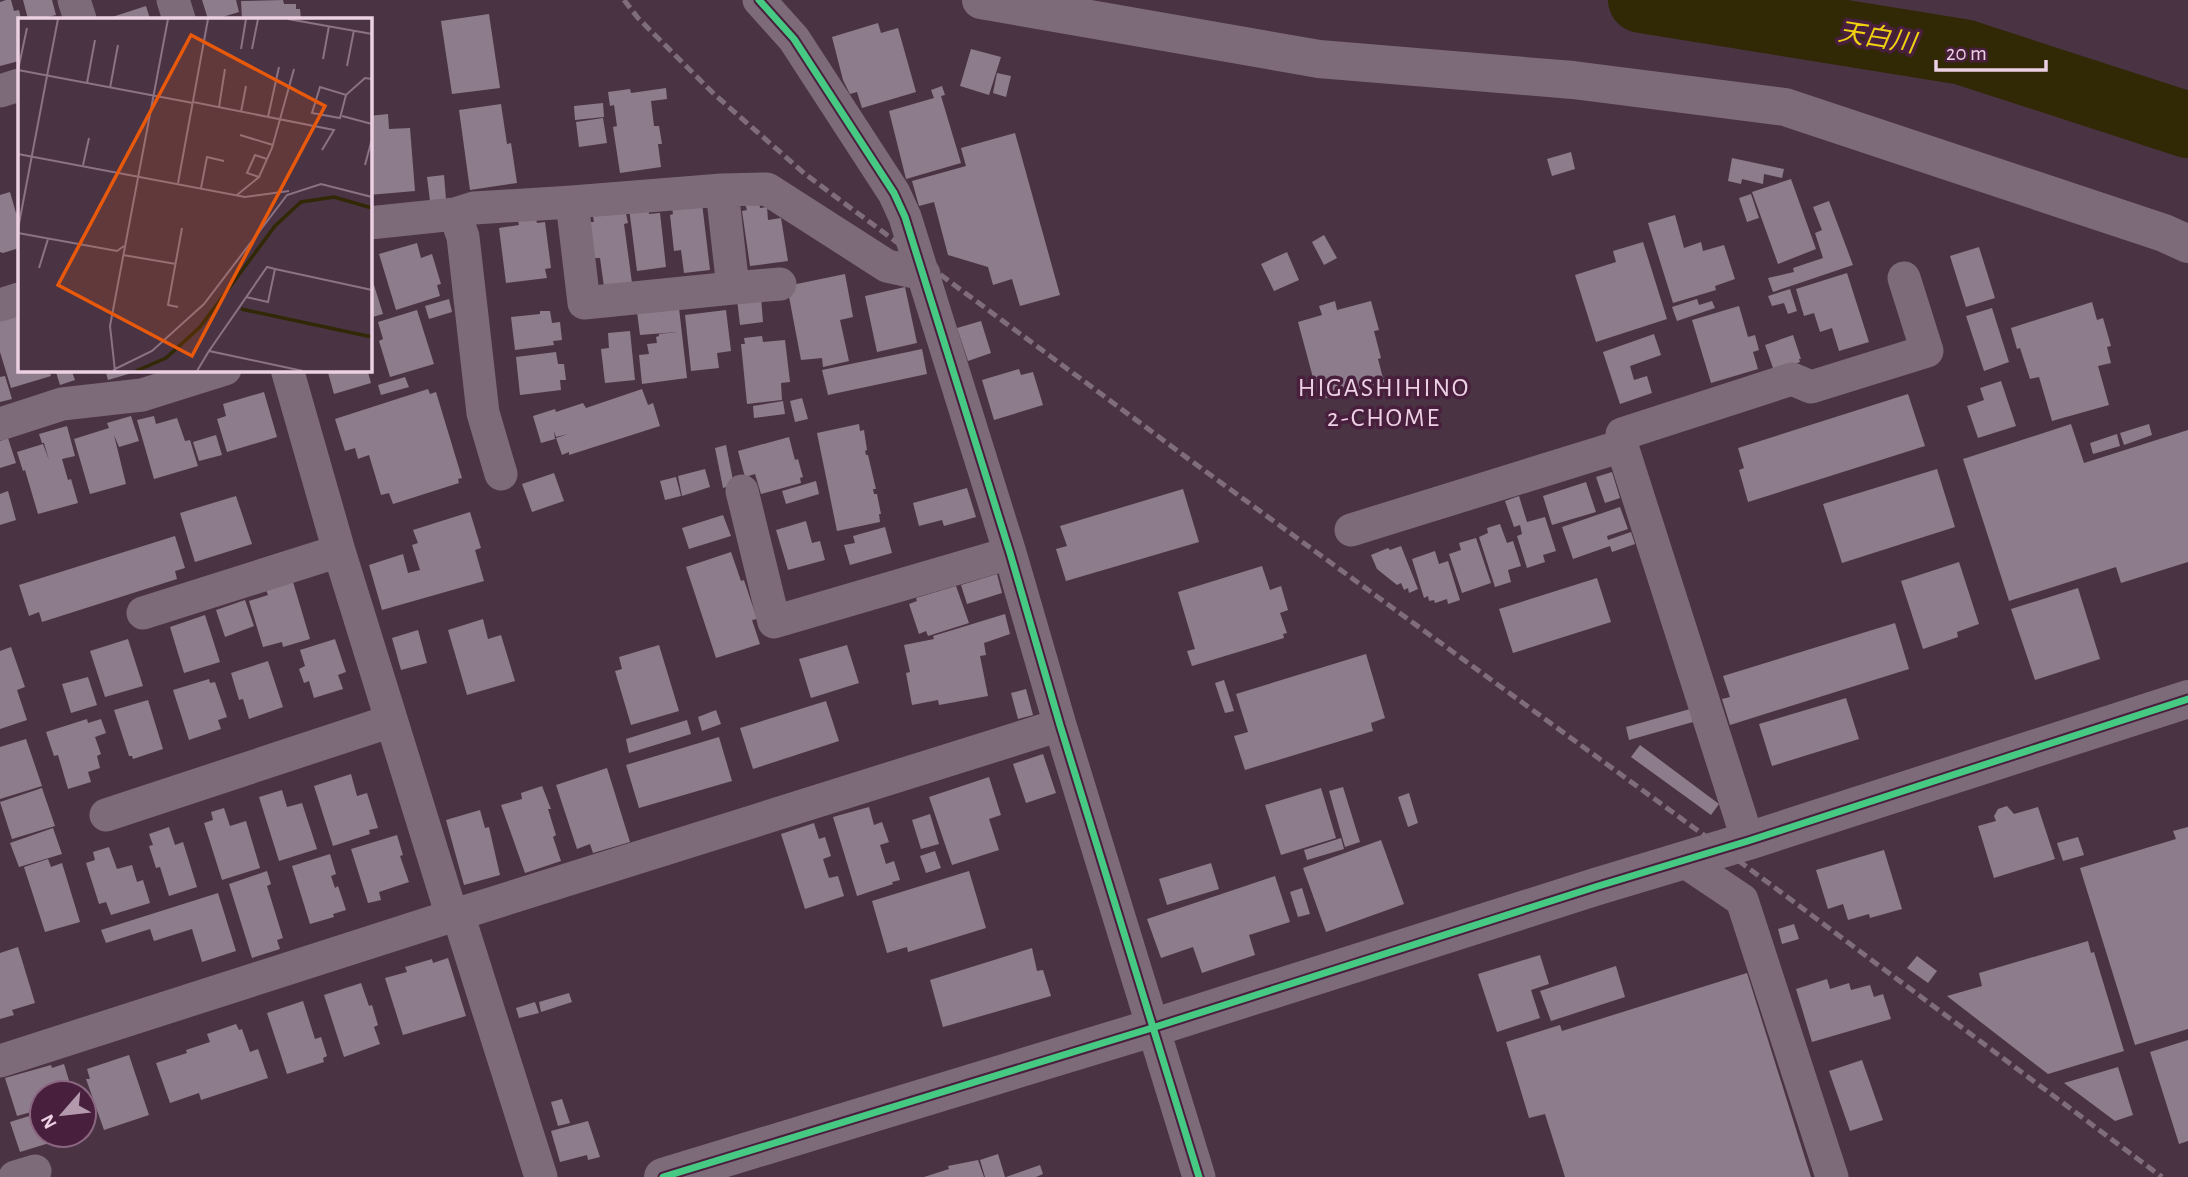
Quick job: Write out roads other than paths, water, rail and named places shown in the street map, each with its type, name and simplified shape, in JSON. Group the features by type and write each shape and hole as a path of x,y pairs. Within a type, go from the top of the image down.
{"street":[{"path":"74,0 80,18"},
{"path":"173,0 179,18"},
{"path":"759,0 794,39 894,193 905,217 1010,552 1060,725 1199,1177"},
{"path":"981,0 1319,59 1573,80 1785,107 2164,233 2188,244"},
{"path":"0,91 18,85"},
{"path":"371,223 456,214 474,208 768,189 887,266 924,274"},
{"path":"722,190 733,288"},
{"path":"572,202 584,303 780,284"},
{"path":"456,214 463,237 483,413 501,474"},
{"path":"1748,841 1622,446 1622,434 1792,379 1811,387 1927,351 1903,278"},
{"path":"0,305 18,299"},
{"path":"0,424 62,404 142,395 219,371"},
{"path":"288,371 391,721 541,1177"},
{"path":"1351,530 1622,446"},
{"path":"742,491 774,622 1010,552"},
{"path":"143,613 339,551"},
{"path":"663,1177 1152,1028 1748,841 2188,699"},
{"path":"106,815 391,721"},
{"path":"0,1061 1060,725"},
{"path":"1684,860 1742,900 1832,1177"}],"waterway":[{"name":"天白川","path":"1641,0 1963,52 2188,125"}],"railway":[{"path":"624,0 638,18 714,94 805,174 1190,460 1723,849 2162,1177"}],"district":[{"name":"HIGASHIHINO 2-CHOME","path":"1384,403"}]}
